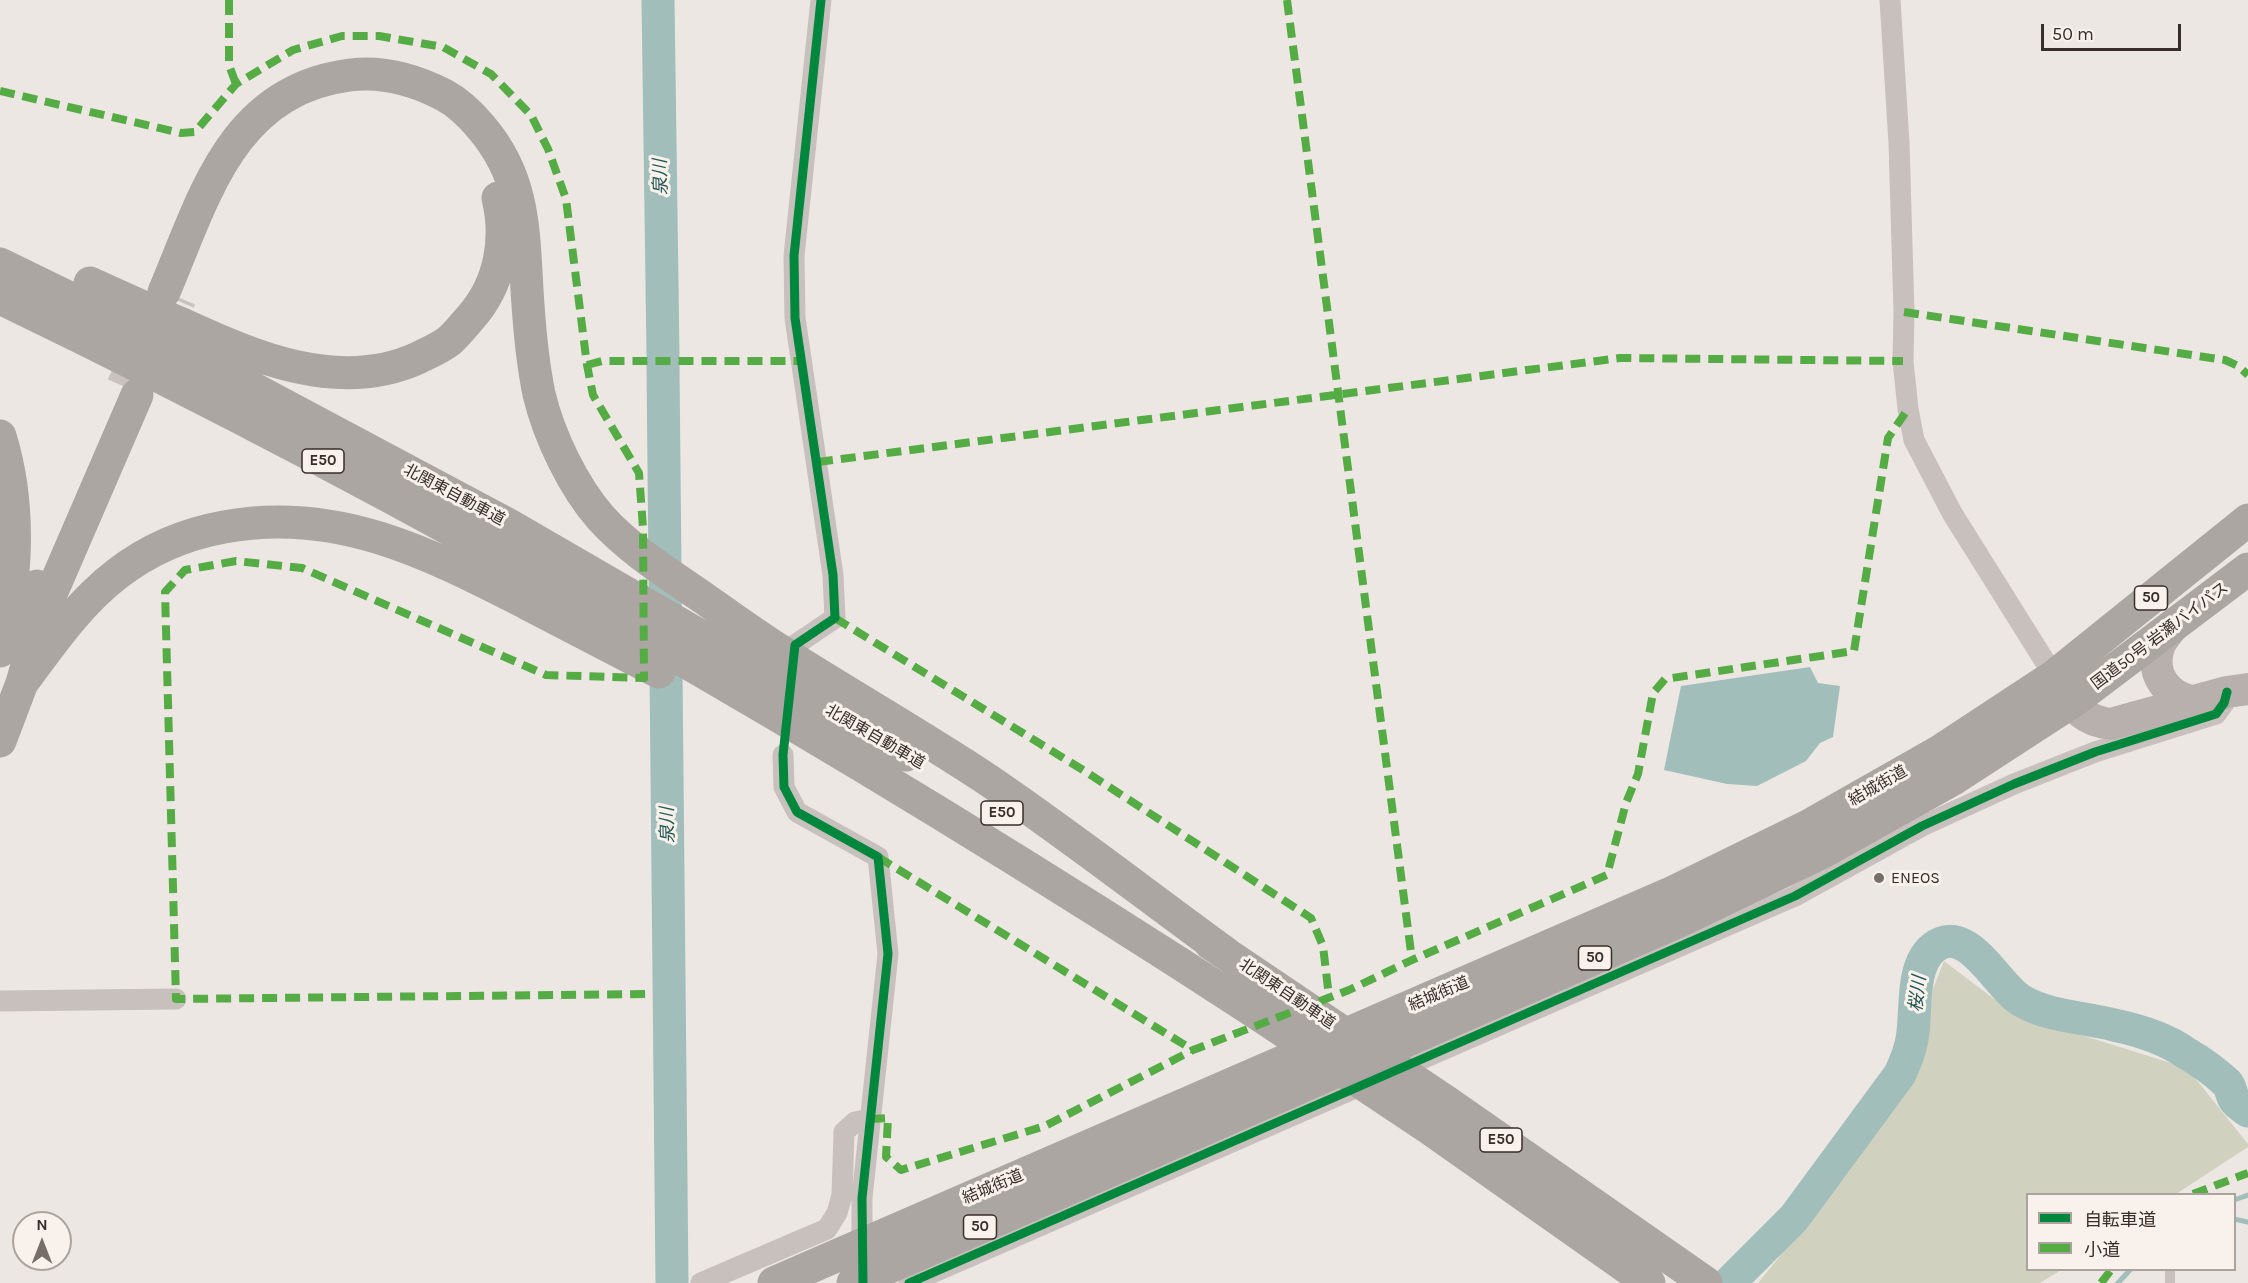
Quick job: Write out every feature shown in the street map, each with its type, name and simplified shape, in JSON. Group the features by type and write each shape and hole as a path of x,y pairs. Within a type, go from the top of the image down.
{"highway":[{"path":"0,246 62,271 241,351 308,369 357,372 408,363 449,341 481,306 492,287 502,248 502,225 493,178 482,156 467,136 450,120 427,106 404,98 380,93 333,96 307,105 282,119 249,152 172,295 218,166 243,132 273,102 292,91 314,83 361,74 388,75 434,90 454,101 471,115 499,148 517,194 526,248 528,306 540,396 556,444 583,493 601,518 639,553 781,657"},
{"name":"北関東自動車道","path":"0,264 331,428 640,599 781,657 988,780 1227,954 1448,1103 1706,1283"},
{"name":"北関東自動車道","path":"0,298 215,404 505,560 640,649 777,733 980,839 1093,906 1429,1128 1649,1283"},
{"path":"0,741 22,683 41,617 130,391 32,597 2,645"},
{"path":"0,436 8,463 14,520 14,558 2,645"},
{"path":"22,683 67,622 89,597 118,573 148,553 179,538 215,528 278,520 336,526 376,536 640,649"},
{"name":"国道50号 岩瀬バイパス","path":"2054,676 2248,520"},
{"name":"国道50号 岩瀬バイパス","path":"2072,702 2248,569"},
{"name":"結城街道","path":"774,1283 1669,894 1808,826 1940,751 2054,676"},
{"name":"結城街道","path":"859,1282 1682,920 1821,853 1954,778 2072,702"}],"street":[{"path":"781,657 835,618 833,575 818,462 800,361 794,291 794,256 820,0"},
{"path":"1890,0 1899,143 1904,312 1903,362 1914,440 1952,513 2054,676 2082,715 2098,722 2111,724 2237,691"},
{"path":"2172,627 2159,644 2157,668 2163,684 2172,694 2192,701"},
{"path":"909,1283 1795,896 1922,826 2014,784 2095,752 2216,714 2237,691"},
{"path":"777,733 784,787 797,812 878,857 888,954 862,1198 859,1282"},
{"path":"0,1001 176,999"},
{"path":"701,1283 827,1229 837,1214 842,1195 844,1132 855,1122 870,1119"}],"green space":[{"path":"1944,961 2014,1014 2187,1068 2248,1144 2248,1147 2178,1193 2026,1193 2026,1271 2059,1271 2040,1283 1758,1283 1850,1170 1925,1049 1933,989"}],"water":[{"path":"1810,667 1818,683 1840,686 1833,737 1820,743 1806,761 1757,786 1727,784 1664,770 1681,686"}],"waterway":[{"name":"泉川","path":"658,0 663,354"},
{"name":"泉川","path":"663,366 672,1283"},
{"name":"桜川","path":"1729,1283 1794,1218 1900,1074 1911,1044 1916,991 1921,967 1933,948 1946,942 1958,942 1970,949 2012,994 2022,1001 2055,1014 2133,1030 2161,1039 2178,1048 2227,1083 2235,1101 2248,1111"},
{"path":"2236,1199 2248,1195"},
{"path":"2236,1219 2248,1222"},
{"path":"2118,1283 2129,1271"}],"tunnel":[{"path":"159,346 180,298"},
{"path":"123,386 144,338"}],"marked path":[{"path":"229,0 229,65 236,84"},
{"path":"1287,0 1412,960"},
{"path":"0,91 181,133 195,132 236,84 293,50 342,36 379,36 443,47 491,74 531,115 548,149 566,199 587,365 593,395 639,473 643,528 644,678 546,675 302,568 236,561 185,570 165,592 176,999 646,994"},
{"path":"1904,312 2225,360 2238,366 2248,375"},
{"path":"818,462 1620,358 1903,361"},
{"path":"587,365 602,361 800,361"},
{"path":"870,1119 888,1118 886,1157 901,1170 1045,1126 1193,1050 1349,990 1607,875 1626,803 1638,774 1653,693 1665,679 1854,651 1888,438 1908,409"},
{"path":"835,618 1083,770 1311,918 1323,946 1329,997"},
{"path":"878,857 1193,1050"},
{"path":"2196,1193 2248,1173"},
{"path":"2101,1283 2110,1271"}],"cycle path":[{"path":"821,0 794,256 795,318 833,575 835,618 795,645 783,755 784,787 797,812 878,857 888,954 862,1198 863,1283"},
{"path":"909,1283 1795,896 1922,826 2014,784 2095,752 2216,714 2224,703 2227,692"}],"place":[{"name":"ENEOS","path":"1879,878"}]}
